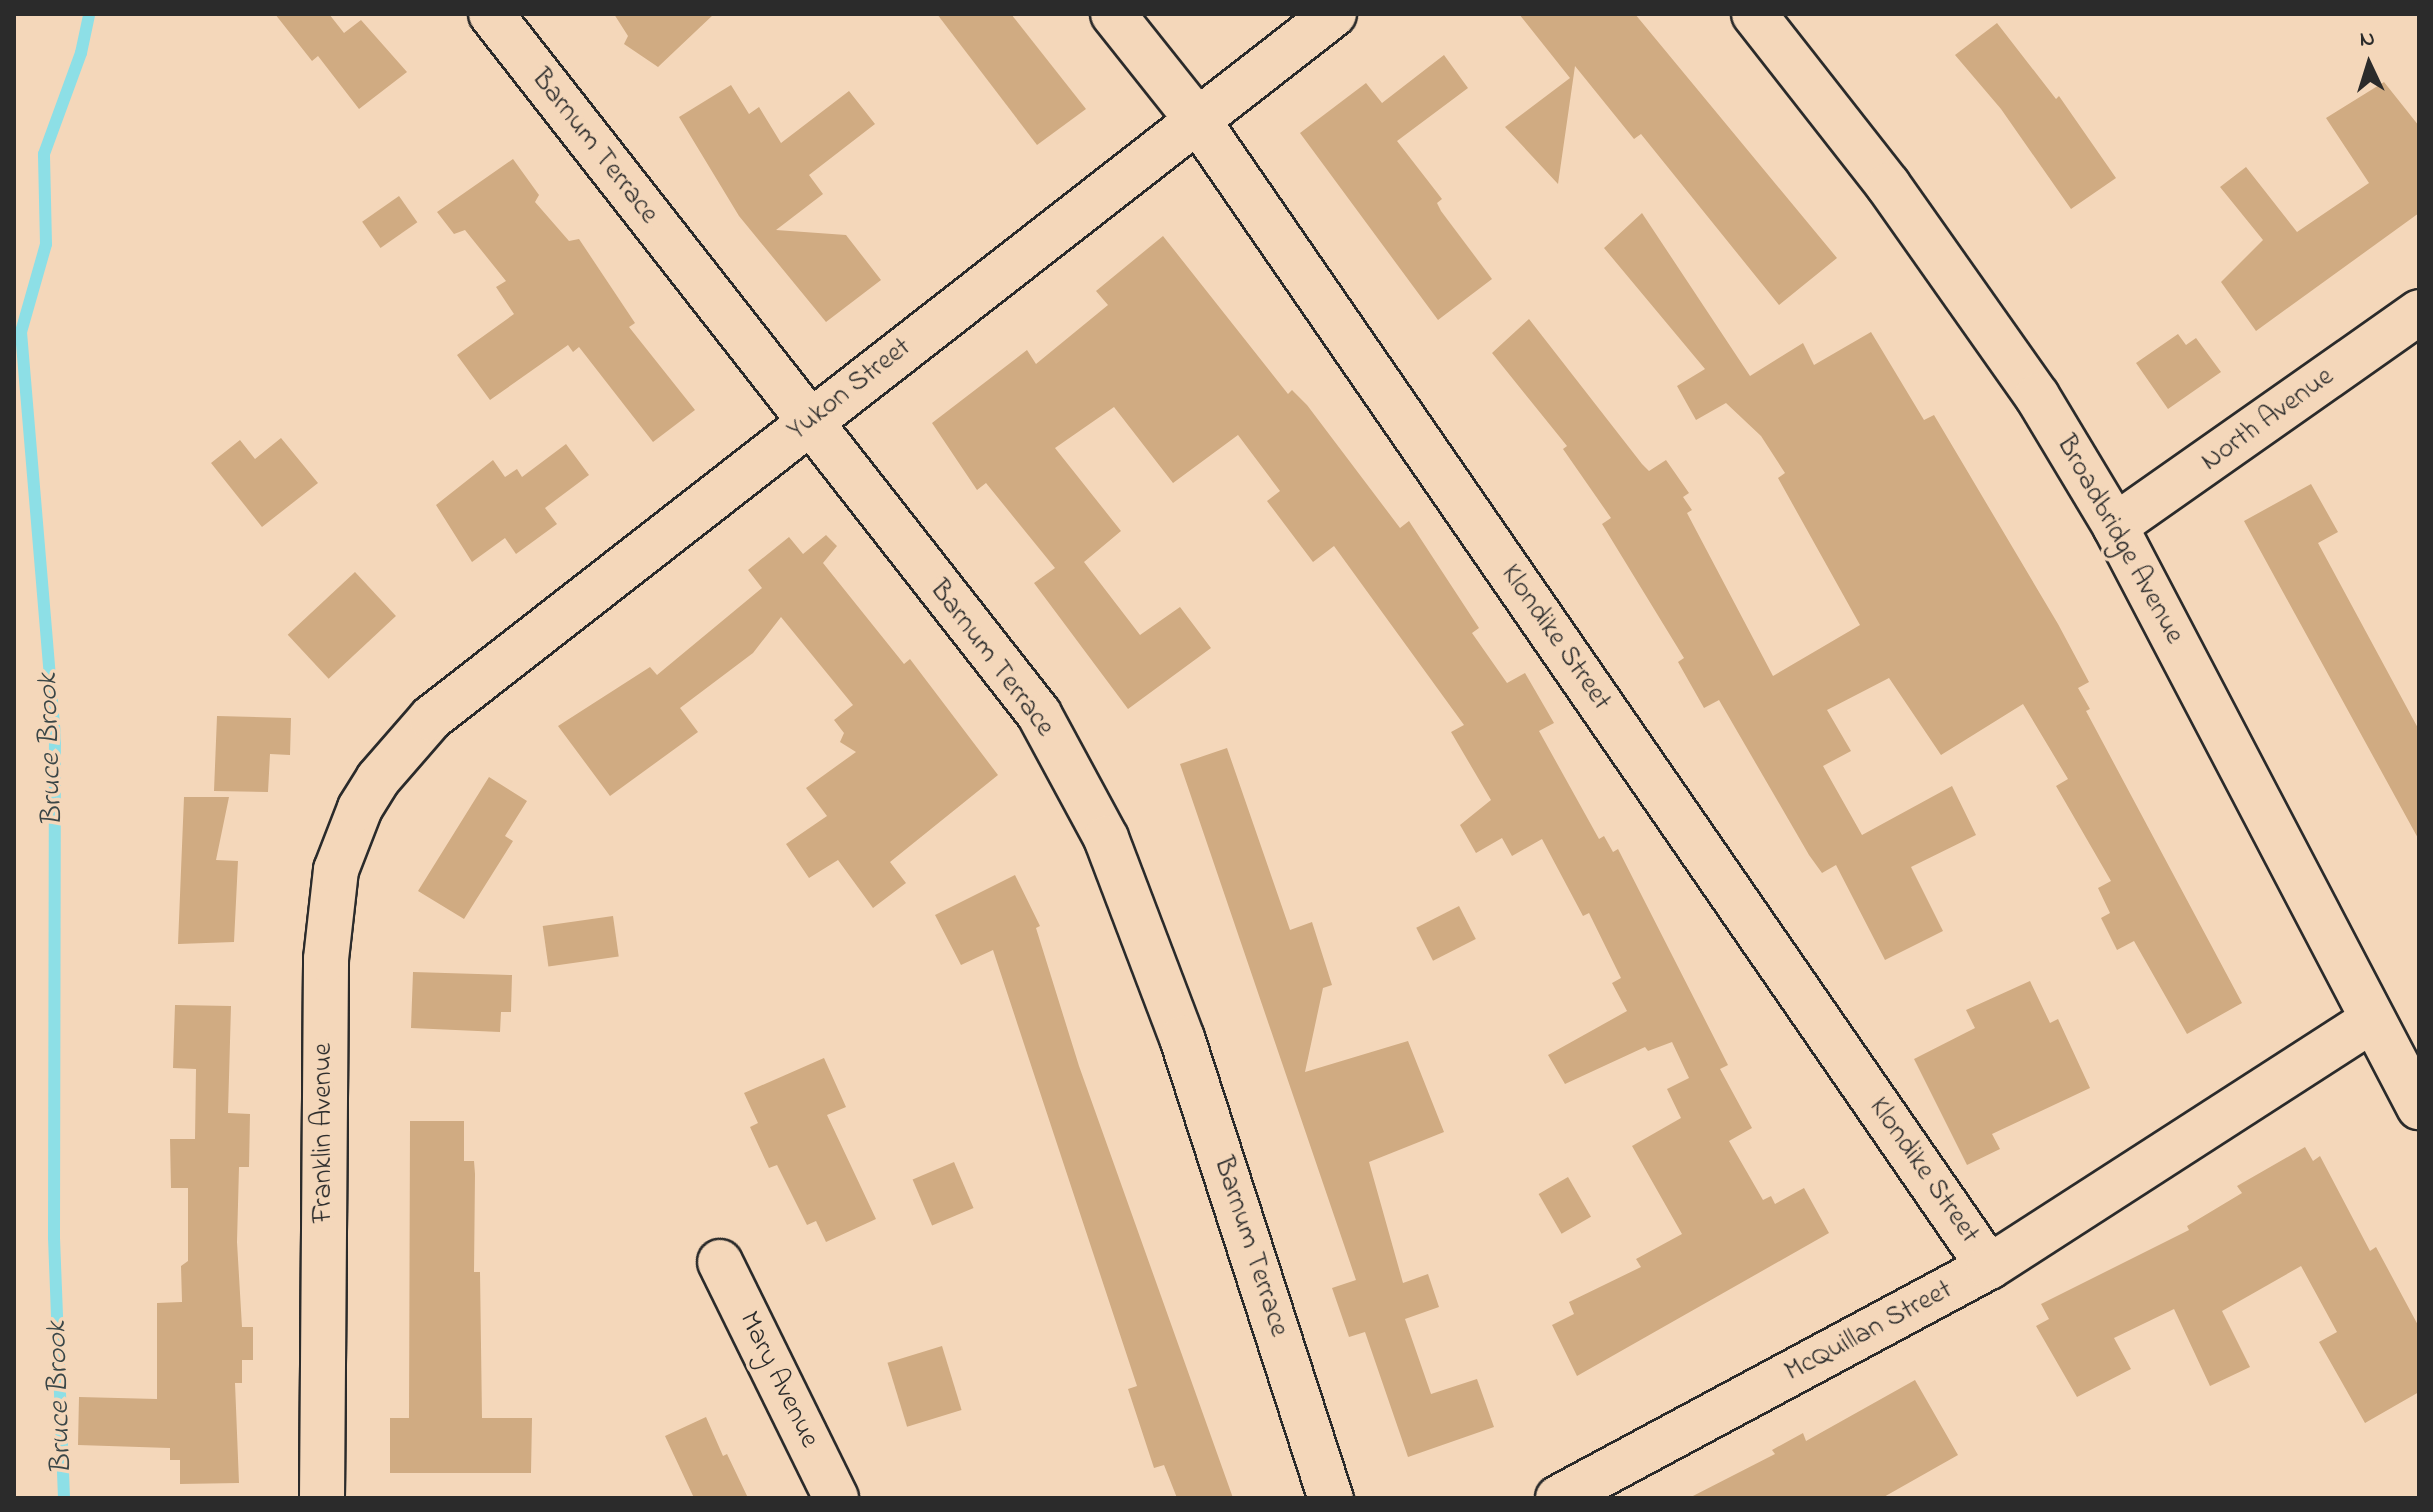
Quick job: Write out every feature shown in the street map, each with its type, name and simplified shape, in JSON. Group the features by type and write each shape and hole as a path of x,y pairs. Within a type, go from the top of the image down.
{"street":[{"name":"Barnum Terrace","path":"491,14 807,423 1039,714 1106,838 1182,1038 1331,1498"},
{"name":"Klondike Street","path":"1113,14 1199,122 1989,1267"},
{"name":"Yukon Street","path":"378,779 431,718 1334,14"},
{"name":"Broadbridge Avenue","path":"1754,14 1905,209 2037,396 2115,526 2419,1107"},
{"name":"North Avenue","path":"2115,526 2419,312"},
{"name":"Franklin Avenue","path":"322,1498 326,959 336,870 360,808 378,779"},
{"name":"McQuillan Street","path":"1558,1498 1989,1267 2372,1020"},
{"name":"Mary Avenue","path":"720,1262 836,1498"}],"building":[{"path":"275,14 329,14 344,33 361,20 407,72 359,109 318,56 312,61"},
{"path":"614,14 714,14 658,67 624,44 628,36"},
{"path":"937,14 1011,14 1086,109 1037,145"},
{"path":"1519,14 1635,14 1837,258 1779,305 1641,134 1634,139 1575,66 1558,184 1505,127 1570,78"},
{"path":"1997,23 2056,99 2059,96 2116,178 2071,209 2001,109 1955,55"},
{"path":"1444,55 1468,88 1397,141 1442,199 1437,203 1441,211 1492,279 1438,320 1300,133 1366,83 1382,103"},
{"path":"2384,82 2419,126 2419,213 2256,331 2221,282 2263,240 2220,187 2246,167 2297,232 2369,183 2326,118"},
{"path":"731,85 749,114 759,107 781,143 849,91 875,124 809,175 823,194 776,230 846,235 881,280 826,322 739,216 679,117"},
{"path":"513,159 539,195 535,202 569,241 579,239 635,323 629,327 695,410 653,442 579,347 573,352 568,345 490,400 457,355 514,314 496,287 506,281 465,230 454,234 437,212"},
{"path":"399,196 417,222 380,248 362,222"},
{"path":"1642,213 1750,376 1803,343 1814,365 1871,332 1924,420 1934,415 2058,624 2089,682 2078,688 2090,709 2086,711 2242,1003 2187,1034 2134,941 2117,950 2101,918 2110,913 2098,888 2111,881 2056,786 2068,779 2023,704 1941,755 1889,678 1827,710 1851,751 1823,766 1862,835 1952,786 1976,835 1911,867 1943,931 1885,960 1836,865 1822,873 1809,855 1719,700 1704,708 1678,662 1684,658 1602,524 1611,518 1563,449 1567,446 1492,353 1529,319 1642,464 1649,471 1666,460 1689,493 1683,497 1692,510 1687,513 1773,676 1860,625 1778,478 1785,473 1761,436 1726,403 1696,420 1677,386 1705,369 1604,248"},
{"path":"1163,236 1288,394 1292,390 1307,405 1400,528 1409,521 1479,628 1472,633 1507,683 1525,673 1554,723 1539,731 1599,839 1604,836 1613,852 1618,849 1728,1065 1720,1069 1752,1128 1729,1141 1763,1200 1771,1196 1775,1204 1804,1188 1829,1233 1577,1376 1552,1325 1574,1314 1569,1302 1641,1267 1636,1259 1682,1234 1632,1146 1681,1118 1667,1089 1689,1078 1672,1042 1648,1051 1645,1047 1565,1084 1548,1055 1627,1011 1612,983 1621,978 1589,913 1583,916 1542,839 1512,856 1502,838 1476,853 1460,825 1491,800 1451,732 1464,725 1334,546 1313,562 1267,501 1280,491 1238,435 1173,483 1114,407 1055,448 1121,531 1084,562 1140,635 1180,607 1211,648 1128,709 1034,583 1055,568 986,483 977,490 932,423 1027,350 1036,364 1108,305 1096,291"},
{"path":"2178,334 2186,345 2196,338 2221,372 2168,409 2136,363"},
{"path":"281,438 318,483 262,527 211,463 240,440 255,459"},
{"path":"566,444 589,475 545,508 557,524 516,554 505,538 472,562 436,505 493,460 505,477 517,469 522,477"},
{"path":"2311,484 2338,532 2318,543 2419,730 2419,840 2244,521"},
{"path":"826,535 837,546 823,563 904,664 910,659 998,775 890,862 906,883 873,908 838,860 809,878 786,844 827,816 806,788 856,752 840,742 844,733 834,720 853,705 781,617 753,653 680,708 698,732 610,796 558,726 650,667 657,675 762,588 748,570 789,537 803,554"},
{"path":"355,572 396,616 329,679 288,635"},
{"path":"217,716 291,718 290,755 270,754 268,792 214,791"},
{"path":"1227,748 1290,930 1312,922 1332,985 1323,988 1305,1072 1408,1041 1444,1132 1369,1162 1403,1283 1428,1274 1439,1307 1405,1319 1431,1394 1477,1379 1494,1427 1408,1457 1365,1332 1349,1337 1332,1288 1356,1280 1180,764"},
{"path":"489,777 527,801 505,836 513,841 464,919 418,891"},
{"path":"184,797 229,797 216,860 238,861 234,942 178,944"},
{"path":"1015,875 1040,926 1036,928 1079,1066 1233,1498 1177,1498 1164,1465 1154,1468 1128,1389 1137,1386 993,950 961,965 935,915"},
{"path":"1459,906 1476,939 1433,961 1416,928"},
{"path":"613,916 619,957 548,966 543,926"},
{"path":"413,972 512,975 511,1012 501,1012 500,1032 411,1028"},
{"path":"2030,981 2050,1023 2058,1019 2090,1088 1992,1134 2000,1149 1967,1165 1914,1059 1975,1028 1966,1010"},
{"path":"175,1005 231,1006 228,1113 250,1114 249,1167 239,1167 237,1242 242,1327 253,1327 253,1360 242,1360 242,1383 235,1383 239,1483 180,1484 180,1460 170,1460 170,1448 78,1445 79,1397 157,1399 157,1303 182,1302 181,1266 188,1261 188,1188 171,1188 170,1139 195,1139 196,1069 173,1068"},
{"path":"824,1058 846,1107 827,1115 876,1219 826,1242 816,1221 807,1225 777,1165 769,1168 750,1127 758,1123 744,1093"},
{"path":"410,1121 464,1121 464,1161 474,1161 475,1174 474,1272 480,1272 482,1418 532,1418 531,1473 390,1473 390,1418 409,1418"},
{"path":"2305,1147 2313,1161 2320,1156 2370,1251 2376,1247 2419,1327 2419,1392 2365,1423 2319,1342 2337,1332 2301,1266 2222,1311 2250,1367 2210,1386 2174,1309 2114,1338 2131,1369 2077,1397 2036,1326 2049,1319 2041,1304 2189,1230 2187,1226 2242,1193 2237,1186"},
{"path":"954,1162 974,1208 932,1226 913,1180"},
{"path":"1568,1177 1591,1217 1562,1234 1539,1194"},
{"path":"942,1346 962,1410 907,1427 887,1363"},
{"path":"1915,1380 1958,1455 1882,1498 1689,1498 1775,1454 1772,1450 1803,1433 1806,1441"},
{"path":"706,1417 723,1456 727,1454 748,1498 694,1498 665,1436"}],"waterway":[{"name":"Bruce Brook","path":"64,1498 54,1238 55,737 21,332 46,244 44,154 81,53 89,14"}]}
